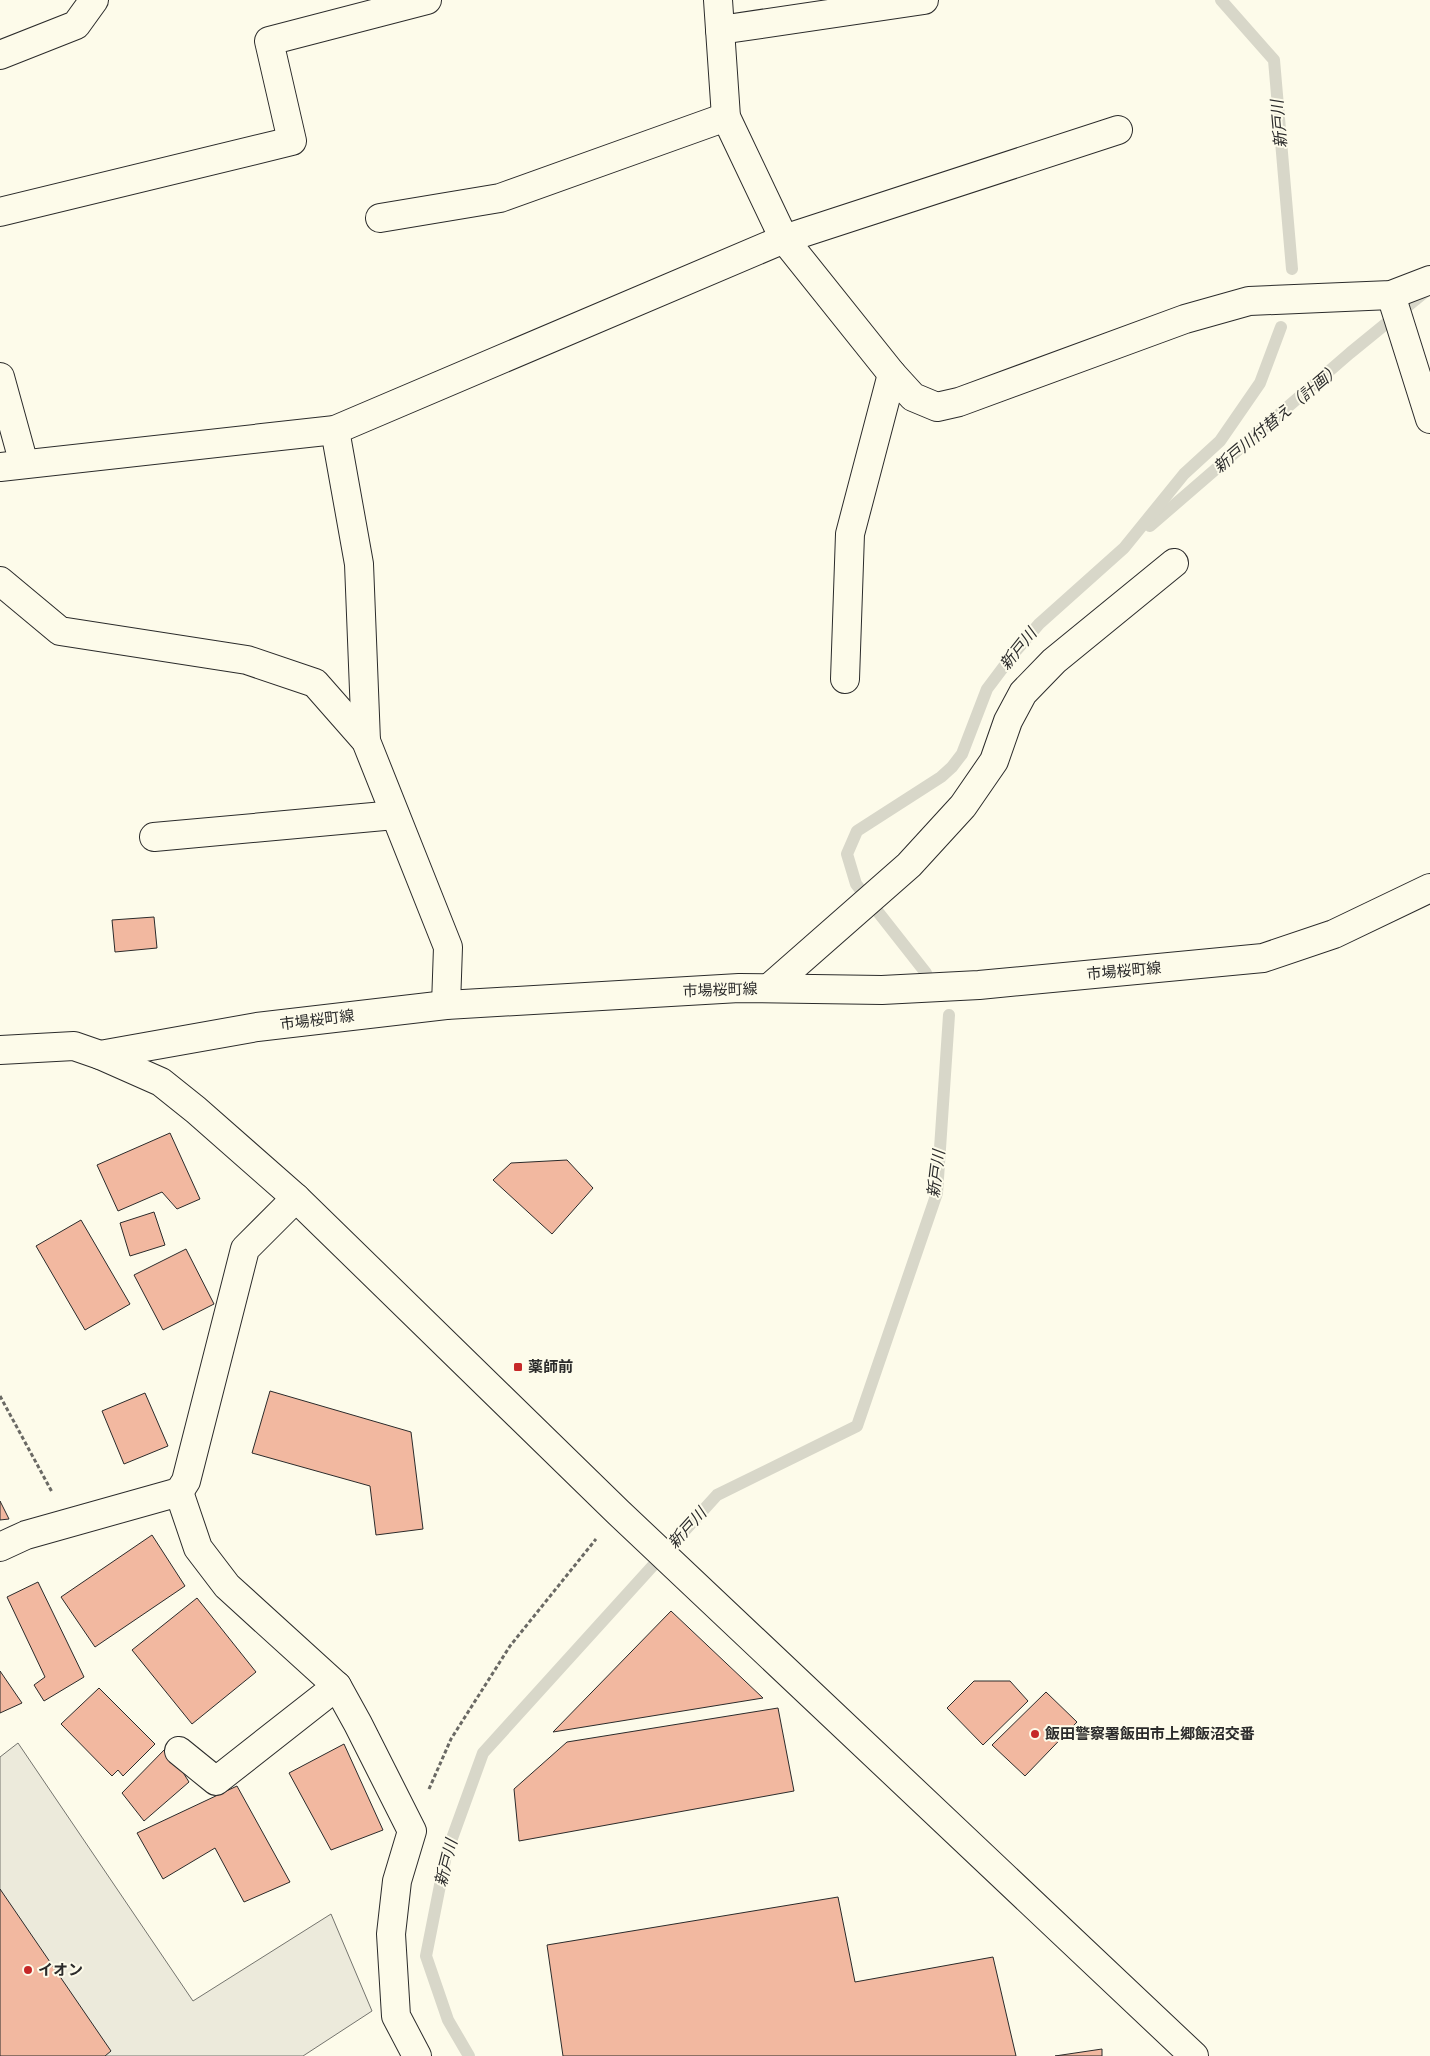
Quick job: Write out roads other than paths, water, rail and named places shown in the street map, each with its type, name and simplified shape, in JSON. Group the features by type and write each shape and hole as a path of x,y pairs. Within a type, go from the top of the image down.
{"street":[{"path":"0,56 76,25 94,0"},
{"path":"0,212 292,141 269,41 427,0"},
{"path":"718,0 726,117 784,239 912,397 937,407 958,402 1185,319 1249,301 1391,295 1430,280"},
{"path":"720,30 924,0"},
{"path":"380,218 500,198 726,117"},
{"path":"0,377 12,466 335,430 784,239 1118,130"},
{"path":"1391,295 1430,419"},
{"path":"845,679 850,534 892,374"},
{"path":"335,430 359,564 366,741 448,947 446,1005"},
{"path":"769,988 909,865 963,806 994,761 1008,722 1023,693 1054,662 1174,563"},
{"path":"0,580 60,630 247,660 315,683 366,741"},
{"path":"154,837 395,815"},
{"name":"市場桜町線","path":"0,1050 74,1046 100,1055 256,1027 446,1005 730,988 882,990 979,985 1263,958 1334,934 1430,888"},
{"path":"100,1055 162,1082 296,1198 618,1512 684,1572 1194,2056"},
{"path":"0,1547 26,1535 178,1492 186,1481 245,1250 296,1198"},
{"path":"178,1492 198,1548 227,1586 337,1686 412,1831 397,1881 391,1934 396,2016 417,2056"},
{"path":"179,1750 216,1781 337,1686"}],"waterway":[{"name":"新戸川","path":"1221,0 1274,60 1292,269"},
{"name":"新戸川付替え（計画）","path":"1150,526 1350,353 1426,291"},
{"name":"新戸川","path":"926,973 856,884 847,854 857,831 941,777 952,767 962,754 987,689 1014,653 1039,624 1124,548 1184,474 1220,441 1260,383 1281,327"},
{"name":"新戸川","path":"469,2056 448,2020 426,1956 446,1855 483,1753 717,1495 857,1426 937,1193 949,1015"}],"place":[{"name":"薬師前","path":"518,1367"},
{"name":"飯田警察署飯田市上郷飯沼交番","path":"1035,1734"},
{"name":"イオン","path":"28,1970"}]}
